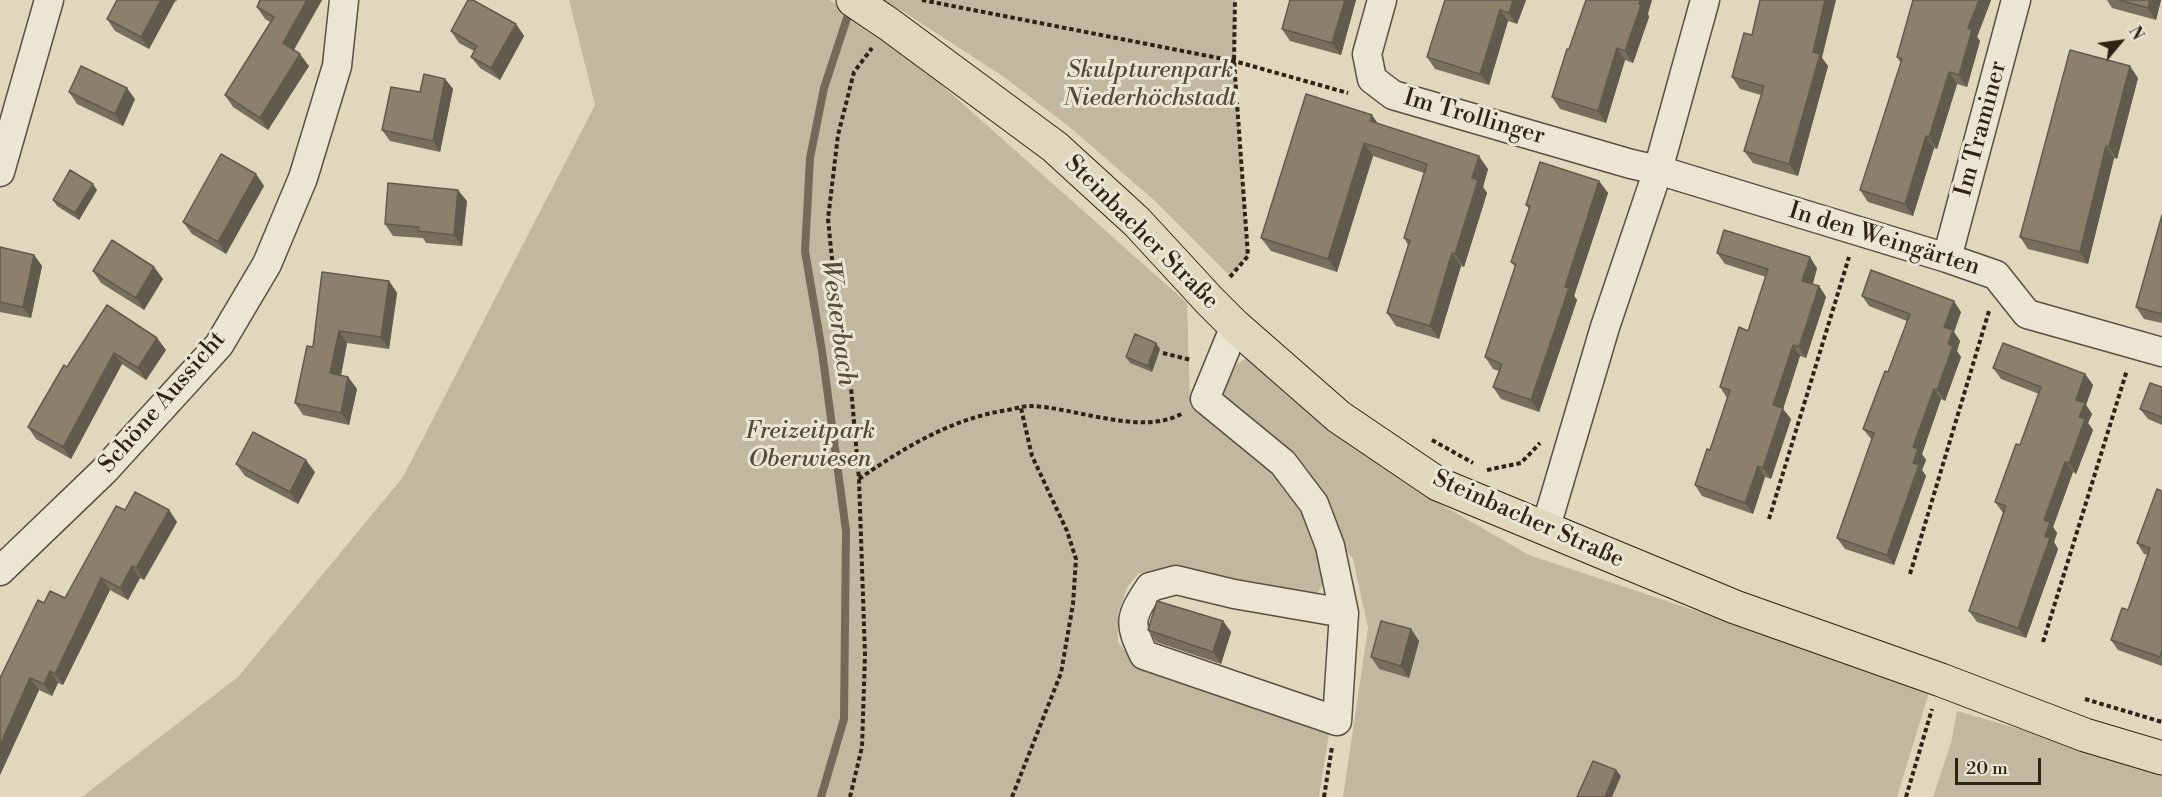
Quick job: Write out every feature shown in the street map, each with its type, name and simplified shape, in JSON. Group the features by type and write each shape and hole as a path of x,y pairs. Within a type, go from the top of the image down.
{"main road":[{"name":"Steinbacher Straße","path":"872,13 1054,147 1137,222 1235,326 1339,417 1438,484 1736,607 1941,680 2085,735 2162,758"}],"street":[{"path":"0,172 49,0"},
{"name":"Schöne Aussicht","path":"0,571 104,471 219,345 267,264 303,178 337,66 344,0"},
{"name":"Im Trollinger","path":"1382,0 1367,54 1372,79 1393,95 1658,170"},
{"path":"1545,530 1605,327 1658,170 1705,0"},
{"name":"Im Traminer","path":"1947,258 2016,0"},
{"name":"In den Weingärten","path":"1658,170 1996,275 2027,314 2162,352"},
{"path":"1235,326 1205,399 1283,463 1314,504 1330,546 1344,613 1336,720 1144,655 1133,633 1135,610 1150,587 1176,580 1234,594 1344,613"}],"path":[{"path":"922,0 1234,61 1347,93 1372,79"},
{"path":"1209,300 1248,256 1234,61 1235,0"},
{"path":"850,797 862,747 865,667 859,478 850,376 838,320 828,219 838,135 872,13"},
{"path":"1769,519 1857,230"},
{"path":"1910,574 1986,313 2009,293"},
{"path":"2043,642 2135,344"},
{"path":"1163,353 1193,360"},
{"path":"859,478 931,433 984,413 1029,406 1072,411 1127,422 1172,419 1205,399"},
{"path":"1012,797 1061,673 1073,604 1076,559 1067,531 1032,456 1021,408"},
{"path":"1906,797 1941,680"},
{"path":"1324,797 1336,720"}],"green space":[{"name":"Freizeitpark Oberwiesen","path":"569,0 829,0 868,24 865,30 901,49 1187,303 1190,405 1279,466 1314,524 1328,576 1318,592 1298,598 1178,567 1139,573 1128,586 1118,613 1118,642 1133,661 1330,727 1319,797 82,797 238,677 403,477 595,105"},
{"name":"Skulpturenpark Niederhöchstadt","path":"881,0 1235,0 1234,61 1248,256 1230,276 1155,201 1072,129 1004,77 904,12"},
{"path":"1246,358 1326,425 1414,489 1529,555 1930,689 1897,797 1343,797 1368,628 1353,559 1339,541 1321,492 1303,464 1222,398 1222,375"},
{"path":"1957,711 2162,770 2162,797 1933,797 1951,743"}],"building":[{"path":"117,0 161,0 141,37 107,19"},
{"path":"260,0 307,0 283,43 300,54 260,118 225,95 274,17 257,7"},
{"path":"468,0 473,0 516,24 491,68 471,57 477,46 451,31"},
{"path":"1290,0 1345,0 1332,43 1282,29"},
{"path":"1445,0 1513,0 1509,13 1500,10 1480,74 1427,57"},
{"path":"1586,0 1640,0 1641,5 1625,51 1617,48 1598,111 1552,97"},
{"path":"1760,0 1825,0 1813,52 1820,54 1789,164 1744,151 1764,86 1732,77 1744,33 1752,35"},
{"path":"1913,0 1979,0 1968,28 1972,30 1959,75 1949,72 1905,204 1860,190 1902,59 1897,57"},
{"path":"2119,0 2150,0 2148,8"},
{"path":"2070,50 2130,66 2109,147 2106,146 2080,252 2020,237"},
{"path":"81,66 127,88 115,114 69,92"},
{"path":"424,74 445,79 433,141 382,130 391,87 420,92"},
{"path":"1306,94 1372,115 1370,121 1479,156 1472,178 1478,180 1455,254 1452,253 1430,326 1387,313 1410,240 1404,238 1427,164 1364,143 1328,259 1261,238"},
{"path":"221,154 256,174 218,242 183,222"},
{"path":"1540,162 1599,181 1565,287 1569,288 1531,400 1493,387 1502,364 1485,357 1516,264 1511,262 1530,206 1526,205"},
{"path":"70,170 93,184 75,213 53,200"},
{"path":"388,183 458,190 454,235 418,231 419,227 385,224"},
{"path":"2162,215 2162,314 2136,307"},
{"path":"1724,230 1810,257 1802,281 1819,286 1799,347 1793,345 1773,405 1783,408 1763,468 1758,466 1745,503 1695,485 1707,449 1710,450 1730,390 1720,387 1739,327 1748,331 1768,269 1717,253"},
{"path":"112,240 154,267 136,298 93,271"},
{"path":"0,247 34,255 23,307 0,302"},
{"path":"1871,270 1954,301 1944,327 1953,330 1948,344 1953,346 1937,390 1934,389 1913,447 1918,449 1913,463 1919,465 1887,555 1837,538 1874,433 1863,429 1910,314 1862,296"},
{"path":"322,272 389,281 381,337 339,331 330,373 348,377 341,413 295,403 307,346 313,347"},
{"path":"107,305 157,338 138,368 114,353 63,447 28,427 64,365 67,367"},
{"path":"1135,334 1156,343 1148,366 1126,357"},
{"path":"2003,343 2085,374 2076,400 2085,403 2079,417 2085,419 2069,463 2065,462 2044,520 2050,522 2045,536 2050,538 2018,628 1969,611 2006,506 1995,502 2016,444 2020,445 2041,387 1993,368"},
{"path":"2150,383 2162,387 2162,417 2140,409"},
{"path":"253,432 306,460 290,492 236,464"},
{"path":"2157,489 2162,491 2162,650 2160,657 2111,640 2122,608 2128,610 2150,548 2137,543"},
{"path":"135,492 169,510 136,568 132,566 120,588 101,578 55,674 50,671 44,684 30,678 0,745 0,678 38,600 44,603 50,591 65,598 116,506 125,510"},
{"path":"1157,601 1223,621 1213,652 1148,630"},
{"path":"1381,621 1411,629 1401,666 1371,657"},
{"path":"1593,761 1616,770 1605,797 1577,797"}],"waterway":[{"name":"Westerbach","path":"821,797 844,719 846,531 822,351 805,251 810,158 824,88 851,6"}]}
